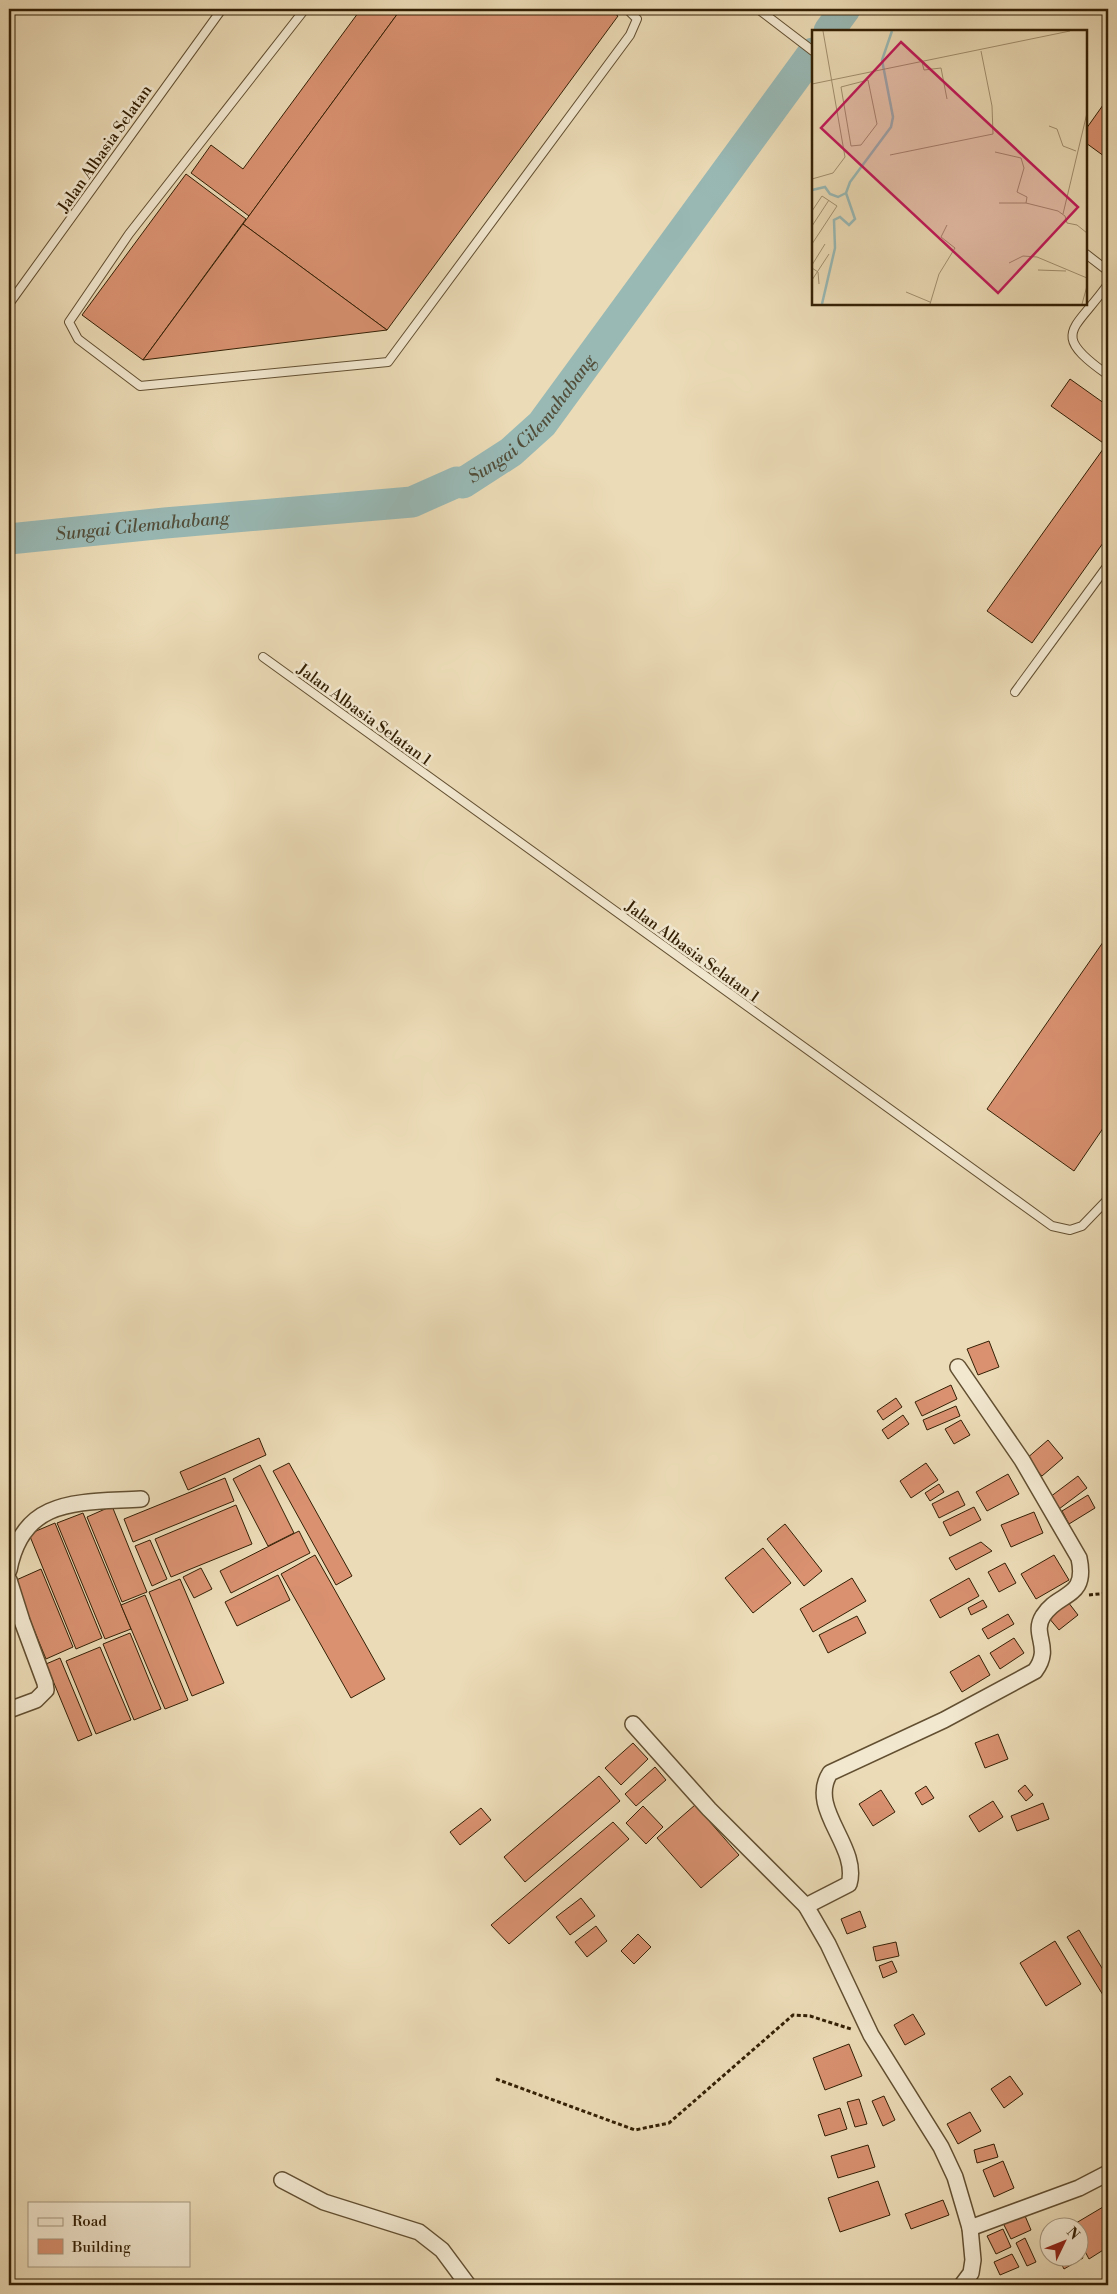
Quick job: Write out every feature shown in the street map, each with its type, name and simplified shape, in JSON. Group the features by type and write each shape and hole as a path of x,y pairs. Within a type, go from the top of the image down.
{"street":[{"path":"806,1906 849,1884 852,1874 849,1857 823,1794 824,1782 830,1773 944,1720 1035,1671 1042,1662 1043,1652 1039,1626 1043,1616 1072,1593 1080,1581 1082,1571 1079,1558 1022,1460 958,1367"},
{"path":"9,1570 18,1538 35,1518 64,1505 140,1499"},
{"path":"9,1580 46,1690 36,1700 9,1710"},
{"path":"633,1724 709,1809 806,1906 828,1944 870,2035 941,2147 956,2177 970,2228 973,2260 971,2273 962,2285"},
{"path":"970,2228 1079,2188 1108,2174"},
{"path":"282,2180 324,2202 419,2232 442,2250 468,2285"}],"lane":[{"name":"Jalan Albasia Selatan","path":"9,304 222,9"},
{"path":"306,9 129,234 69,322 78,339 140,386 388,362 630,34 637,20 627,9"},
{"path":"758,9 812,50"},
{"path":"1087,255 1108,271"},
{"path":"1108,284 1078,322 1071,336 1072,343 1079,352 1090,363 1108,375"},
{"path":"1015,692 1108,565"},
{"name":"Jalan Albasia Selatan 1","path":"263,657 1052,1226 1070,1230 1082,1226 1108,1199"}],"path":[{"path":"496,2079 635,2130 669,2123 775,2028 793,2015 810,2016 870,2035"}],"building":[{"path":"361,9 401,9 249,216 191,173 211,145 243,169"},
{"path":"401,9 608,9 618,16 387,330 243,224"},
{"path":"1108,98 1108,159 1087,144 1087,128"},
{"path":"186,174 246,219 143,360 82,315"},
{"path":"243,224 387,330 143,360"},
{"path":"1070,379 1108,406 1108,536 1032,643 987,611 1106,445 1051,406"},
{"path":"1108,935 1108,1121 1074,1171 987,1109"},
{"path":"989,1341 999,1367 978,1375 967,1349"},
{"path":"951,1385 957,1399 922,1416 915,1402"},
{"path":"896,1398 902,1407 883,1420 877,1411"},
{"path":"956,1406 960,1416 927,1430 923,1420"},
{"path":"903,1415 909,1424 888,1439 882,1430"},
{"path":"961,1420 970,1435 954,1444 945,1429"},
{"path":"259,1438 266,1455 188,1490 180,1472"},
{"path":"1048,1440 1063,1458 1042,1476 1026,1459"},
{"path":"289,1463 352,1576 336,1585 273,1471"},
{"path":"926,1463 938,1480 911,1498 900,1481"},
{"path":"260,1465 294,1533 268,1546 233,1479"},
{"path":"1008,1474 1019,1494 987,1511 976,1492"},
{"path":"1078,1476 1087,1488 1059,1509 1050,1497"},
{"path":"225,1478 234,1501 133,1542 124,1519"},
{"path":"939,1484 944,1492 930,1501 925,1493"},
{"path":"958,1491 965,1505 939,1518 932,1504"},
{"path":"1088,1495 1095,1508 1069,1524 1062,1511"},
{"path":"236,1505 252,1544 171,1577 155,1539"},
{"path":"112,1506 147,1592 122,1602 87,1517"},
{"path":"974,1507 981,1520 950,1536 943,1522"},
{"path":"1034,1512 1043,1533 1011,1547 1001,1525"},
{"path":"83,1513 131,1629 105,1639 57,1523"},
{"path":"55,1523 102,1638 76,1649 29,1534"},
{"path":"785,1524 822,1571 804,1586 767,1539"},
{"path":"299,1531 310,1553 231,1593 220,1571"},
{"path":"150,1540 167,1579 152,1586 135,1546"},
{"path":"981,1542 992,1551 956,1570 949,1558"},
{"path":"763,1548 791,1583 753,1613 725,1578"},
{"path":"315,1555 385,1679 351,1698 281,1574"},
{"path":"1054,1555 1069,1580 1036,1599 1021,1574"},
{"path":"1005,1563 1016,1583 999,1592 988,1572"},
{"path":"201,1568 212,1589 194,1598 183,1577"},
{"path":"41,1569 73,1647 46,1659 14,1581"},
{"path":"278,1575 290,1600 237,1626 225,1602"},
{"path":"852,1578 866,1601 813,1632 800,1609"},
{"path":"969,1578 979,1596 940,1618 930,1600"},
{"path":"180,1579 224,1683 192,1696 149,1592"},
{"path":"145,1595 188,1700 165,1709 121,1605"},
{"path":"983,1600 987,1607 971,1615 968,1608"},
{"path":"1068,1602 1078,1615 1059,1630 1048,1617"},
{"path":"1008,1614 1014,1624 988,1639 982,1629"},
{"path":"857,1616 866,1633 828,1653 819,1635"},
{"path":"130,1633 161,1709 134,1720 103,1644"},
{"path":"1014,1638 1024,1653 1000,1669 990,1653"},
{"path":"100,1647 131,1720 96,1734 66,1661"},
{"path":"979,1655 990,1675 962,1692 950,1672"},
{"path":"60,1658 92,1735 78,1741 46,1664"},
{"path":"998,1734 1008,1759 985,1768 975,1743"},
{"path":"633,1743 648,1759 621,1785 605,1768"},
{"path":"655,1767 666,1780 636,1806 625,1794"},
{"path":"599,1776 620,1801 525,1882 504,1857"},
{"path":"1025,1785 1033,1795 1026,1801 1018,1791"},
{"path":"926,1786 934,1798 922,1805 915,1793"},
{"path":"881,1790 895,1812 873,1826 859,1804"},
{"path":"993,1801 1003,1817 979,1832 969,1816"},
{"path":"1043,1803 1049,1819 1017,1831 1011,1816"},
{"path":"695,1805 739,1855 701,1888 657,1838"},
{"path":"643,1806 663,1827 646,1844 626,1823"},
{"path":"481,1808 491,1820 460,1845 450,1832"},
{"path":"613,1822 629,1839 509,1944 491,1925"},
{"path":"581,1898 595,1916 570,1935 556,1917"},
{"path":"860,1911 866,1927 847,1934 841,1919"},
{"path":"596,1926 607,1941 587,1957 575,1942"},
{"path":"1079,1930 1108,1978 1108,1992 1103,1995 1067,1937"},
{"path":"638,1934 651,1947 634,1964 621,1951"},
{"path":"1055,1941 1081,1984 1046,2006 1020,1963"},
{"path":"896,1942 899,1956 876,1961 873,1947"},
{"path":"892,1961 897,1972 883,1978 879,1966"},
{"path":"913,2014 925,2034 905,2045 894,2025"},
{"path":"849,2044 862,2076 825,2090 813,2058"},
{"path":"1010,2076 1023,2094 1004,2108 991,2089"},
{"path":"884,2096 895,2120 883,2126 872,2101"},
{"path":"859,2099 867,2124 855,2127 847,2102"},
{"path":"840,2108 847,2129 825,2136 818,2115"},
{"path":"970,2112 981,2131 958,2144 947,2124"},
{"path":"994,2144 998,2157 977,2163 974,2150"},
{"path":"868,2145 875,2167 838,2178 831,2156"},
{"path":"1003,2161 1014,2188 994,2197 983,2170"},
{"path":"878,2181 890,2215 840,2232 828,2198"},
{"path":"943,2200 949,2215 911,2229 905,2214"},
{"path":"1108,2204 1108,2247 1090,2258 1090,2216 1088,2216"},
{"path":"1023,2211 1031,2230 1011,2239 1002,2221"},
{"path":"1003,2229 1011,2247 996,2254 987,2236"},
{"path":"1025,2238 1036,2262 1027,2266 1016,2243"},
{"path":"1012,2254 1019,2267 1000,2275 994,2262"}],"waterway":[{"name":"Sungai Cilemahabang","path":"830,30 845,9"},
{"name":"Sungai Cilemahabang","path":"9,539 165,523 412,502 457,482 463,483 511,452 542,424 812,54"}]}
